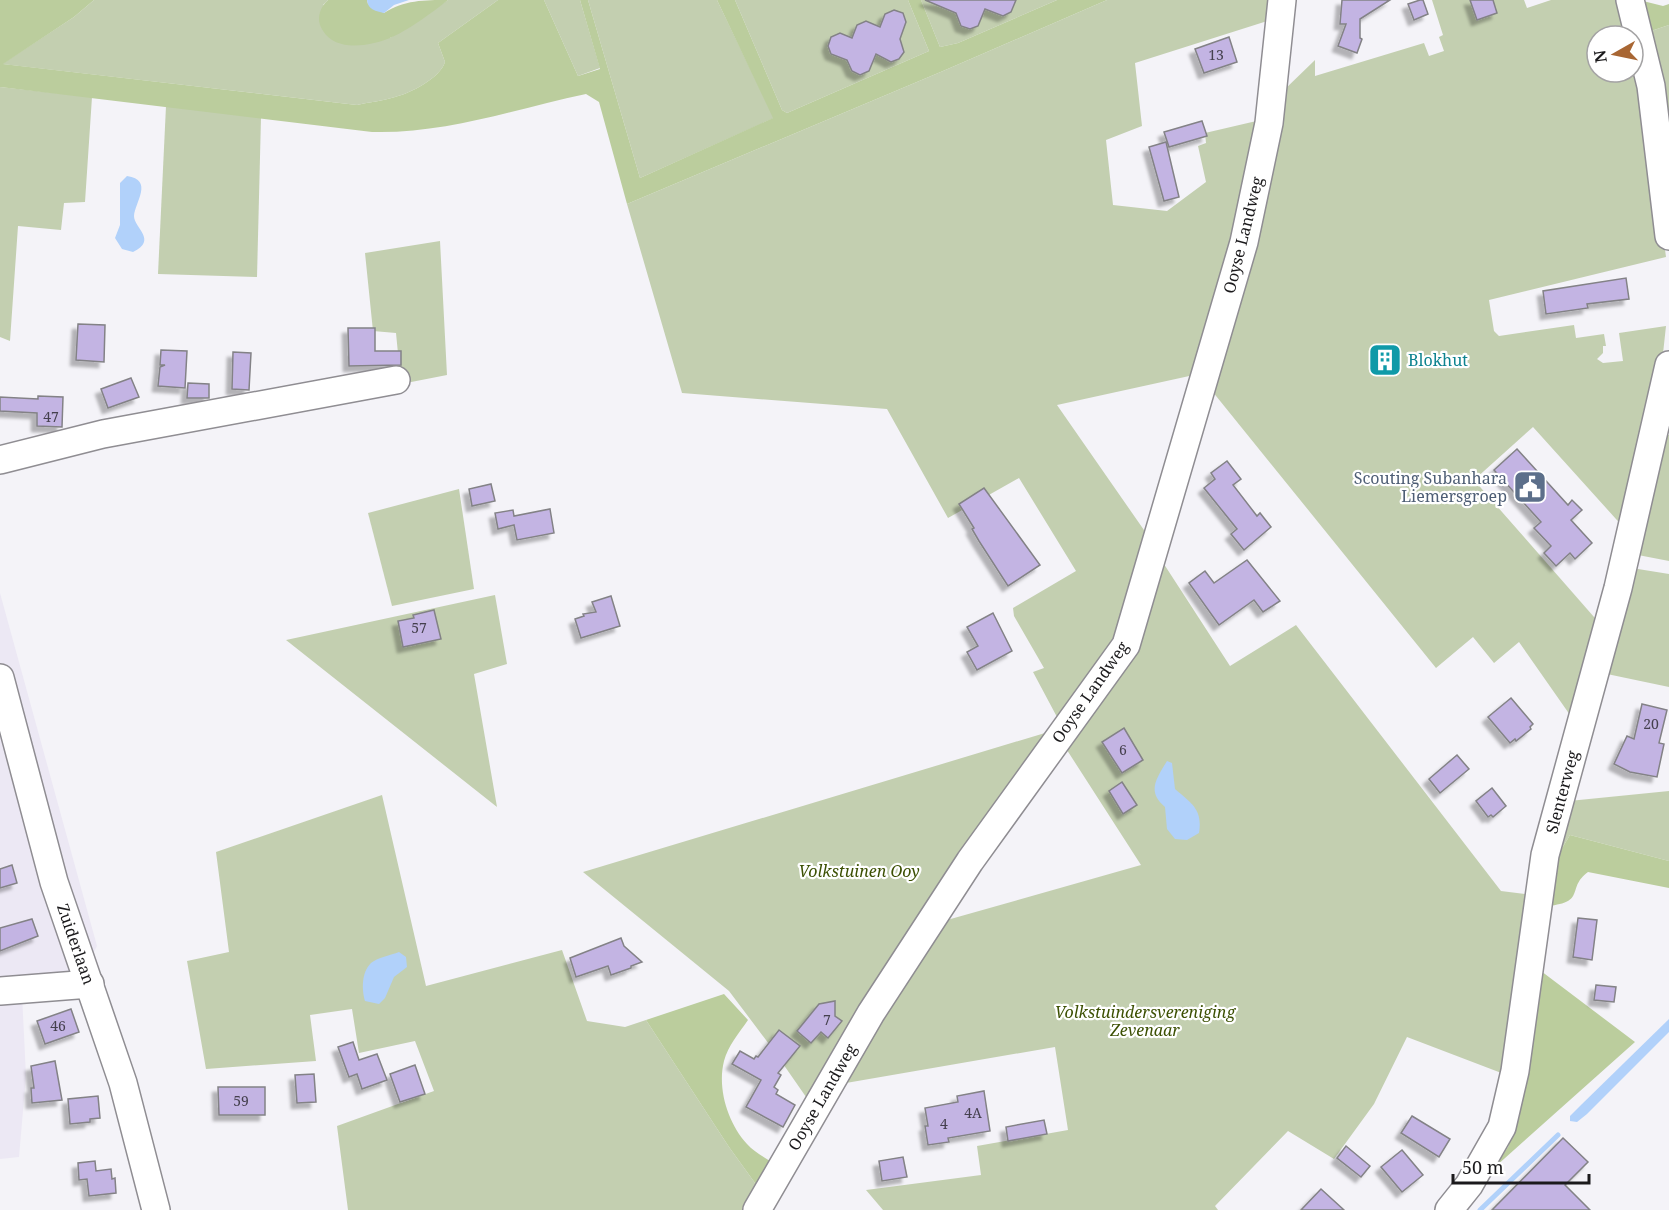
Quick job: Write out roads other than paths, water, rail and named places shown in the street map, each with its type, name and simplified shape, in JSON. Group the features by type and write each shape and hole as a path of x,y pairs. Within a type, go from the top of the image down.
{"street":[{"name":"Ooyse Landweg","path":"757,1210 871,1013 970,861 1126,645 1244,242 1269,123 1282,0"},
{"path":"1630,0 1651,86 1669,236"},
{"name":"Slenterweg","path":"1449,1210 1469,1185 1502,1127 1515,1071 1545,855 1623,569 1669,364"},
{"path":"0,460 147,425 396,380"},
{"name":"Zuiderlaan","path":"0,678 54,882 123,1083 156,1210"},
{"path":"0,991 90,984"}],"water":[{"path":"367,0 409,0 394,5 384,13 371,8"},
{"path":"127,176 135,178 140,182 141,187 134,216 143,234 144,243 133,252 122,249 115,238 120,225 120,183"},
{"path":"1167,761 1172,763 1175,789 1194,807 1199,818 1199,833 1187,840 1175,839 1167,829 1165,807 1156,795 1155,784"},
{"path":"399,952 406,957 407,967 394,977 385,998 379,1004 365,1001 363,982 368,967 377,960"},
{"path":"1669,1019 1669,1032 1587,1114 1577,1122 1570,1121 1570,1116"}],"waterway":[{"path":"1480,1210 1558,1135"}],"place":[{"name":"Blokhut","path":"1385,360"},
{"name":"Scouting Subanhara Liemersgroep","path":"1530,487"}],"park label":[{"name":"Volkstuinen Ooy","path":"859,871"},
{"name":"Volkstuindersvereniging Zevenaar","path":"1145,1021"}]}
